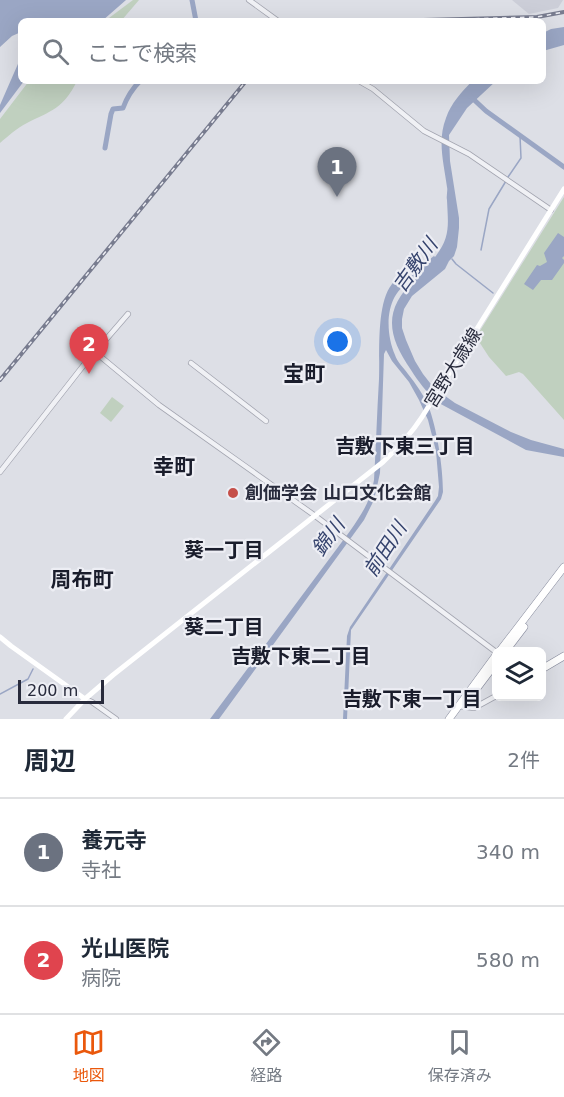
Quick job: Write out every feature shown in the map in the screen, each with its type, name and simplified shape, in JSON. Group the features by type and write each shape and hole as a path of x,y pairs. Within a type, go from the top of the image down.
{"highway":[{"path":"502,647 564,567"},
{"path":"508,647 564,574"},
{"path":"546,667 564,656"},
{"path":"454,719 492,660"},
{"path":"449,719 492,668"}],"main road":[{"name":"宮野大歳線","path":"66,719 113,675 383,462 407,438 564,189"},
{"path":"0,637 85,699"}],"street":[{"path":"249,0 274,18"},
{"path":"364,84 424,131 488,167 551,210"},
{"path":"0,472 128,314"},
{"path":"95,352 159,405 314,515 492,649"},
{"path":"190,363 266,421"},
{"path":"461,707 474,708 492,698"},
{"path":"85,699 116,719"}],"shaded area":[{"path":"512,0 563,0 558,8 529,14"}],"green space":[{"path":"133,0 139,0 124,18 109,18"},
{"path":"27,84 75,84 56,108 20,127 0,143 0,119"},
{"path":"564,197 564,420 523,374 519,372 506,376 489,357 476,337"},
{"path":"112,397 124,406 111,422 100,413"}],"water":[{"path":"0,0 126,0 105,18 18,18 18,33 0,47"},
{"path":"564,27 564,45 546,50 546,32"},
{"path":"18,64 18,84 22,84 0,113 0,105"},
{"path":"469,84 493,84 467,108 449,135 450,161 459,218 457,247 445,269 412,296 404,309 402,328 415,361 434,388 455,403 511,432 564,449 564,457 526,450 437,402 430,395 403,357 393,334 393,312 405,290 415,279 405,285 393,301 390,312 391,345 399,363 422,393 428,405 439,448 443,492 441,499 351,630 347,719 343,719 347,636 350,627 435,501 439,487 436,451 428,420 409,382 386,350 384,354 380,473 374,500 364,520 219,719 210,719 350,531 368,501 374,480 383,304 396,280 435,257 444,243 448,223 442,135 448,113"},
{"path":"558,233 564,237 564,256 562,258 564,263 552,280 541,280 533,290 524,284 537,265 540,266 547,262 544,253"}],"waterway":[{"path":"192,0 195,18"},
{"path":"105,148 113,109 123,108 138,84"},
{"path":"470,96 486,111 564,167"},
{"path":"508,177 521,158 520,136"},
{"path":"481,250 489,209 506,181"},
{"path":"452,259 493,293"},
{"path":"0,694 28,679 33,669"}],"railway":[{"path":"499,18 537,17 564,12"},
{"path":"0,380 244,84"}],"place":[{"name":"養元寺","path":"337,197"},
{"name":"光山医院","path":"89,374"},
{"name":"創価学会 山口文化会館","path":"233,493"}],"district":[{"name":"宝町","path":"304,374"},
{"name":"吉敷下東三丁目","path":"405,446"},
{"name":"幸町","path":"174,467"},
{"name":"葵一丁目","path":"224,550"},
{"name":"周布町","path":"82,580"},
{"name":"葵二丁目","path":"224,627"},
{"name":"吉敷下東二丁目","path":"301,656"},
{"name":"吉敷下東一丁目","path":"412,699"}],"water label":[{"name":"吉敷川","path":"415,265"},
{"name":"錦川","path":"328,537"},
{"name":"前田川","path":"385,549"}]}
